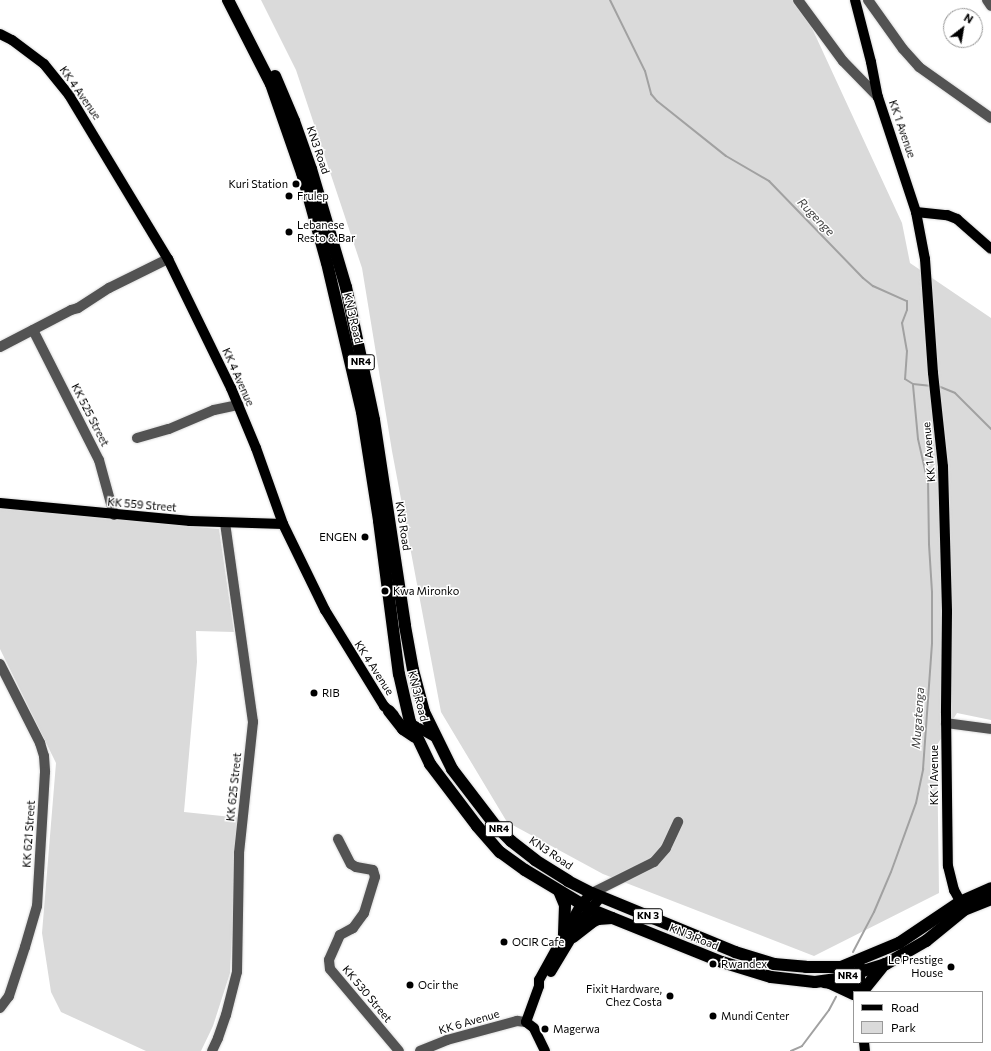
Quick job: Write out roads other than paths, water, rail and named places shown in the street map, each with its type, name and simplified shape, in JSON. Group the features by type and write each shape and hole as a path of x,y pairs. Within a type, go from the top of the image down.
{"highway":[{"name":"KN 3 Road","path":"228,0 271,84 306,171 362,412 379,521 398,674 405,705 415,737 430,764 456,801 495,846 525,870 586,907 722,962 771,977 815,982 850,971 886,964 926,941 962,906 991,899"},
{"name":"KN3 Road","path":"238,0 283,92 306,171 338,257 374,420 413,670 424,712 435,737 452,769 495,825 511,841 535,860 568,881 596,895 696,936"},
{"path":"391,713 398,714 405,705"},
{"path":"391,713 403,729 415,737"},
{"name":"KN 3 Road","path":"850,971 860,960 899,943 991,888"},
{"path":"559,891 565,905 569,936 598,919 614,918"},
{"name":"KN 3 Road","path":"696,936 735,952 774,964 850,971"},
{"path":"862,991 886,964"},
{"path":"815,982 830,983 853,994"}],"main road":[{"name":"KK 1 Avenue","path":"855,0 871,62 878,97 916,212 925,259 943,467 947,612 946,723 948,866 950,878 962,906"},
{"name":"KK 4 Avenue","path":"0,34 12,40 44,64 69,95 168,259 238,405 256,448 283,524 325,610 341,639 391,713"},
{"path":"916,212 947,215 957,219 991,250"},
{"name":"KK 559 Street","path":"0,502 114,515 225,523 283,524"},
{"path":"391,713 435,737"},
{"path":"545,1051 534,1028 526,1022 539,986 539,980 569,936 586,907 596,895"},
{"path":"850,971 860,960"},
{"path":"850,971 860,991"},
{"path":"850,971 853,991"}],"street":[{"path":"798,0 843,61 878,97"},
{"path":"868,0 902,48 919,67 991,118"},
{"path":"987,0 991,6"},
{"path":"0,347 71,310 78,308 109,288 168,259"},
{"name":"KK 525 Street","path":"33,330 99,460 114,515"},
{"path":"137,438 169,429 214,410 238,405"},
{"name":"KK 625 Street","path":"212,1051 222,1027 238,972 239,853 253,722 225,523"},
{"name":"KK 621 Street","path":"0,664 40,743 44,756 45,772 37,906 26,947 9,996 0,1008"},
{"path":"946,723 991,729"},
{"path":"596,895 616,882 654,862 666,848 678,822"},
{"name":"KK 530 Street","path":"338,839 352,864 356,867 373,870 375,877 364,914 353,928 340,935 329,960 330,969 399,1051"},
{"name":"KK 6 Avenue","path":"420,1051 461,1036 517,1021 526,1022"}],"waterway":[{"name":"Rugenge","path":"610,0 645,71 651,94 657,101 726,156 769,181 863,278 873,286 907,301 907,310 902,323 907,351 905,379 913,384 932,386"},
{"name":"Mugatenga","path":"853,952 874,912 891,872 916,803 923,769 932,643 932,592 929,544 928,483 918,439 913,385"},
{"name":"Rugenge","path":"938,386 955,393 991,429"},
{"path":"791,1051 802,1046 829,1010 836,997"}],"place":[{"name":"Kuri Station","path":"296,184"},
{"name":"Frulep","path":"289,196"},
{"name":"Lebanese Resto & Bar","path":"289,232"},
{"name":"ENGEN","path":"365,537"},
{"name":"Kwa Mironko","path":"385,591"},
{"name":"RIB","path":"314,693"},
{"name":"OCIR Cafe","path":"504,942"},
{"name":"Rwandex","path":"713,964"},
{"name":"Le Prestige House","path":"951,967"},
{"name":"Ocir the","path":"410,985"},
{"name":"Fixit Hardware, Chez Costa","path":"670,996"},
{"name":"Mundi Center","path":"713,1016"},
{"name":"Magerwa","path":"545,1029"}]}
